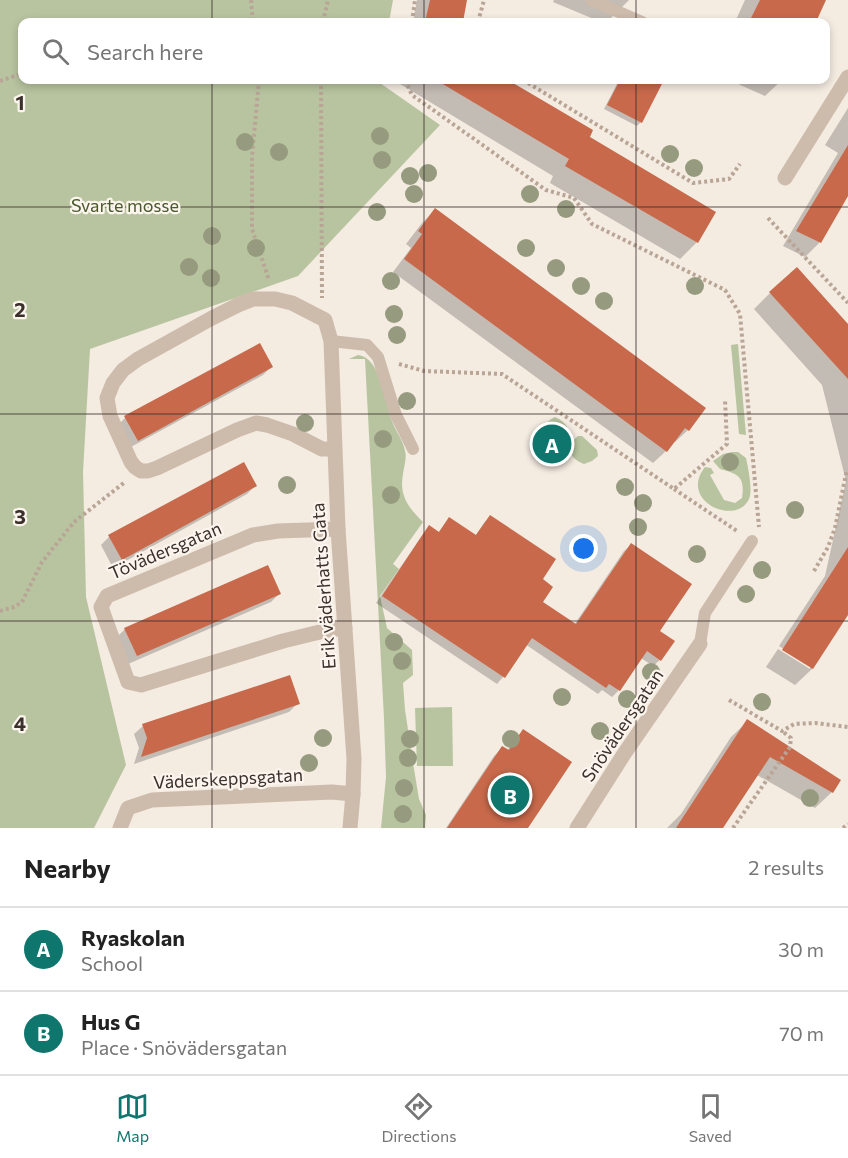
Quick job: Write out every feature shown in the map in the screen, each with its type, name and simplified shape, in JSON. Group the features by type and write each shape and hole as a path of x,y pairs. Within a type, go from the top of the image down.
{"street":[{"path":"785,178 848,77"},
{"path":"324,320 292,303 274,299 253,299 238,304 138,359 123,370 113,383 107,398 110,416 131,462 141,471 157,468 256,423 293,434 322,449 335,448"},
{"name":"Erik väderhatts Gata","path":"324,320 331,340 338,529 354,759 350,828"},
{"name":"Tövädersgatan","path":"338,529 278,531 253,535 107,596 102,607 128,682 141,686 283,641 345,628"},
{"name":"Snövädersgatan","path":"577,828 624,754 700,644"},
{"name":"Väderskeppsgatan","path":"120,828 128,808 152,800 332,792 353,794"}],"lane":[{"path":"591,0 633,18"},
{"path":"331,340 367,345 378,357 396,415 413,449"},
{"path":"700,644 705,613 752,541"}],"path":[{"path":"251,0 253,18"},
{"path":"324,18 328,0"},
{"path":"413,18 415,0"},
{"path":"479,18 484,0"},
{"path":"0,81 18,75"},
{"path":"259,84 252,157 252,229 274,299"},
{"path":"321,84 324,320"},
{"path":"378,357 424,371 502,374 752,541 759,530 740,314 725,290 592,224 574,198 546,190 412,95 407,84"},
{"path":"530,84 693,183 729,179 740,164"},
{"path":"768,218 848,303"},
{"path":"674,489 727,444 725,399"},
{"path":"814,571 828,547 835,528 847,469"},
{"path":"0,611 22,602 42,562 74,522 141,471"},
{"path":"729,700 791,738 790,747 732,828"},
{"path":"782,731 794,724 815,723 848,727"},
{"path":"843,828 848,824"}],"green space":[{"name":"Svarte mosse","path":"0,0 393,0 390,18 18,18 18,84 381,84 440,125 298,276 90,349 83,472 86,597 126,765 94,828 0,828"},
{"path":"738,344 746,435 739,434 731,345"},
{"path":"358,355 366,358 372,364 381,382 392,421 405,451 402,489 409,506 423,522 393,564 399,569 380,596 387,628 412,650 413,675 403,683 419,799 426,815 425,828 381,828 386,777 384,718 365,359 349,359"},
{"path":"555,417 569,430 566,443 560,447 547,443 541,434 546,424"},
{"path":"578,436 582,436 597,450 598,456 592,461 584,464 572,456 571,444"},
{"path":"738,452 746,458 750,479 749,499 742,507 733,511 712,506 699,490 699,479 705,467 711,468 714,473 710,475 724,500 735,503 742,498 742,485 739,478 720,469 713,461 723,454"},
{"path":"452,707 453,766 417,766 415,708"}],"building":[{"path":"430,0 467,0 464,18 426,18"},
{"path":"760,0 826,0 818,18 751,18"},
{"path":"443,84 515,84 593,130 590,137 716,212 698,243 565,166 569,159"},
{"path":"618,84 662,84 642,123 607,105"},
{"path":"848,145 848,196 821,243 796,231"},
{"path":"435,208 706,408 689,431 685,428 667,452 404,259 422,234 418,231"},
{"path":"797,267 848,324 848,379 769,292"},
{"path":"260,343 273,367 138,441 124,416"},
{"path":"244,462 257,486 122,560 108,535"},
{"path":"490,515 556,559 543,579 553,587 543,602 576,624 631,543 692,584 660,631 675,641 661,661 647,651 620,691 609,684 606,688 532,638 505,678 382,596 429,525 439,532 449,517 476,535"},
{"path":"848,547 848,615 813,669 782,650"},
{"path":"268,565 281,594 137,656 124,628"},
{"path":"290,675 300,704 141,757 147,738 142,724"},
{"path":"747,719 841,780 833,793 770,757 723,828 676,828"},
{"path":"523,729 572,762 528,828 447,828 502,746 509,750"}],"place":[{"name":"Ryaskolan","path":"552,444"},
{"name":"Hus G","path":"510,795"}]}
